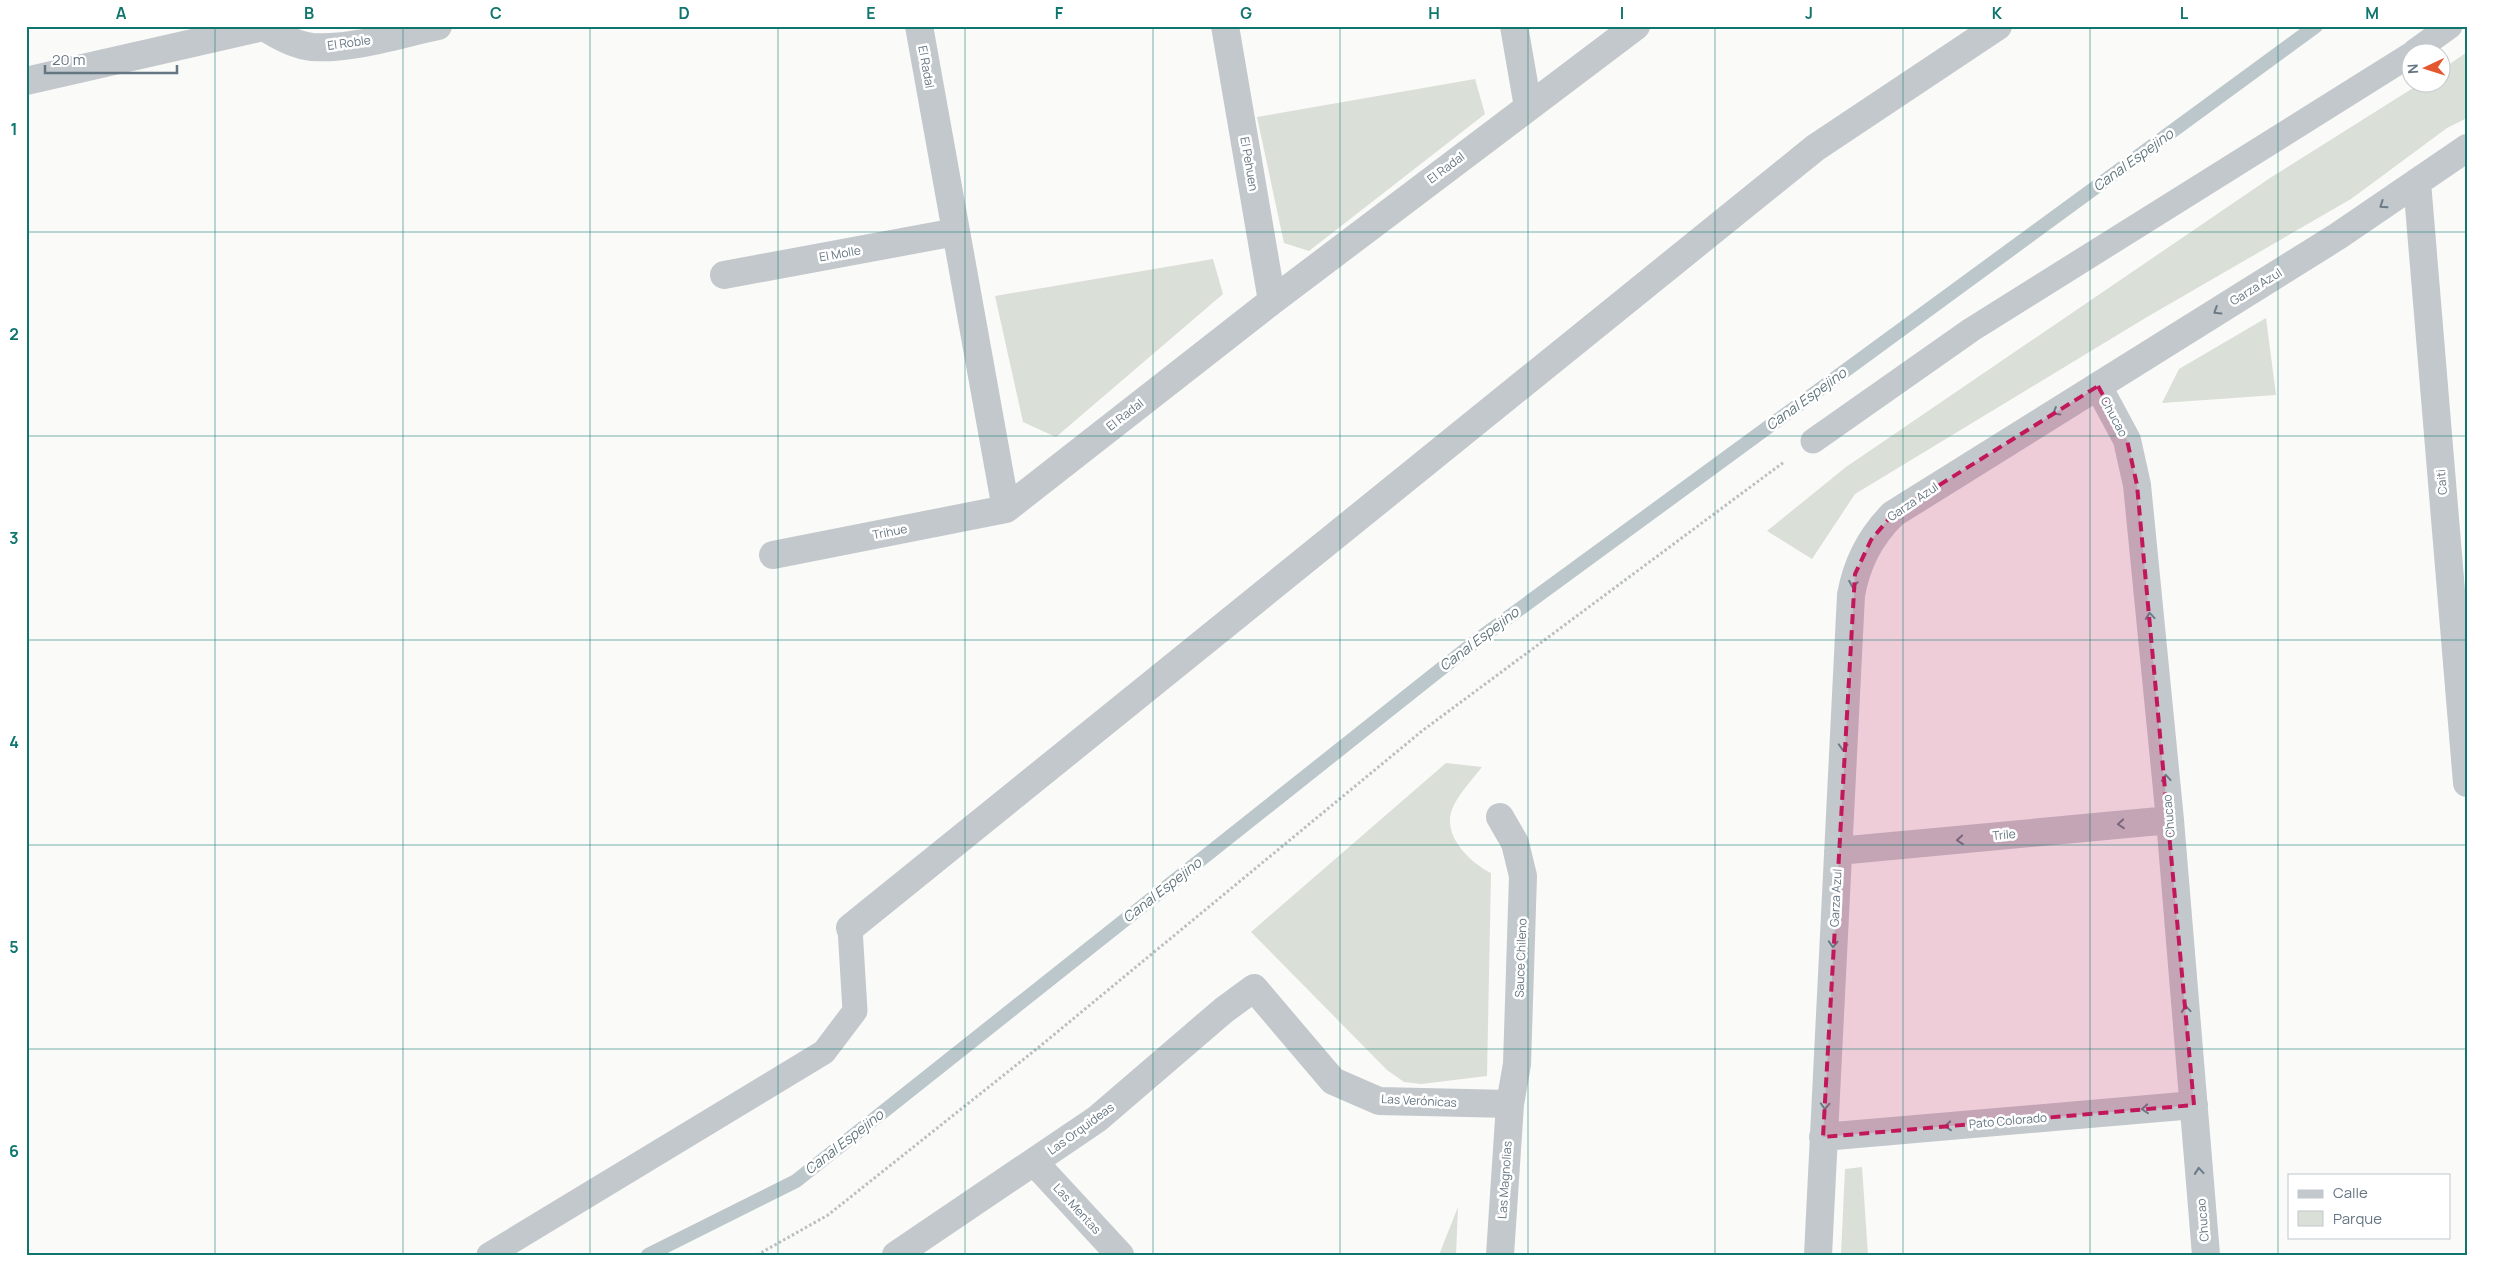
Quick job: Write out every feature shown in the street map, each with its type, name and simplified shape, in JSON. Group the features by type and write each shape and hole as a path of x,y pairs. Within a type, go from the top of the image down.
{"street":[{"name":"El Roble","path":"263,26 285,40 311,47 337,47 438,26"},
{"path":"26,81 263,26"},
{"name":"El Radal","path":"919,26 1006,509 1272,301 1636,26"},
{"name":"El Pehuen","path":"1225,26 1272,301"},
{"path":"1514,26 1528,106"},
{"path":"850,928 1815,148 1998,26"},
{"name":"Garza Azul","path":"1818,1255 1851,594 1855,574 1871,540 1893,514 2338,236 2467,148"},
{"name":"Caiti","path":"2417,182 2467,783"},
{"name":"El Molle","path":"724,275 956,232"},
{"name":"Chucao","path":"2098,386 2127,440 2134,468 2170,820 2206,1255"},
{"name":"Trihue","path":"773,555 1006,509"},
{"name":"Sauce Chileno","path":"1500,817 1515,842 1524,876 1517,1064 1510,1104"},
{"name":"Trile","path":"1838,851 2170,820"},
{"name":"Las Verónicas","path":"1254,988 1333,1081 1379,1101 1510,1104"},
{"name":"Las Orquideas","path":"896,1255 1097,1119 1224,1010 1254,988"},
{"name":"Las Magnolias","path":"1500,1255 1510,1104"},
{"name":"Pato Colorado","path":"1824,1137 2194,1105"},
{"name":"Las Mentas","path":"1034,1162 1120,1255"}],"lane":[{"path":"2428,42 2450,26"},
{"path":"1813,441 1971,330 2400,61"},
{"path":"489,1255 824,1052 855,1011 850,928"}],"path":[{"path":"757,1255 828,1215 1039,1047 1422,731 1813,441"}],"highlighted area":[{"path":"2098,386 2127,440 2137,485 2194,1105 1823,1137 1855,574 1871,540 1893,514"}],"green space":[{"path":"2467,52 2467,118 2447,128 2351,199 2147,317 1855,494 1812,559 1767,531 1846,467 2270,178 2407,92 2450,92 2450,64"},
{"path":"1475,79 1485,114 1309,251 1284,243 1257,117"},
{"path":"1213,259 1223,294 1056,437 1023,422 995,296"},
{"path":"2266,318 2276,395 2162,403 2179,369"},
{"path":"1446,763 1482,767 1454,805 1450,816 1450,826 1453,836 1466,854 1474,862 1491,873 1487,1076 1421,1084 1404,1082 1387,1070 1251,932"},
{"path":"1862,1167 1868,1255 1841,1255 1845,1169"},
{"path":"1458,1207 1456,1255 1439,1255"}],"waterway":[{"name":"Canal Espejino","path":"648,1255 796,1181 1480,638 2316,26"}]}
